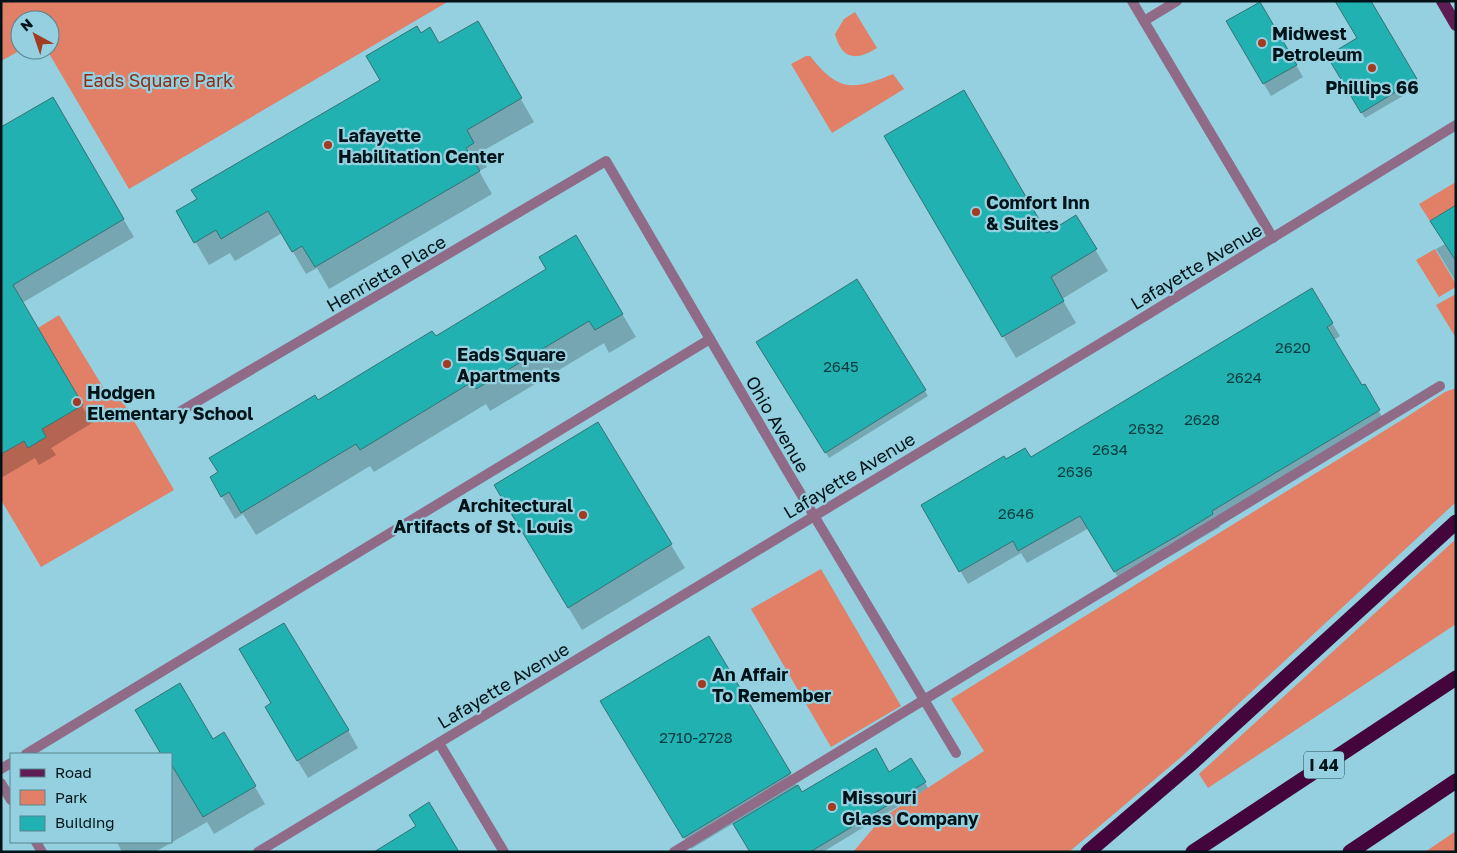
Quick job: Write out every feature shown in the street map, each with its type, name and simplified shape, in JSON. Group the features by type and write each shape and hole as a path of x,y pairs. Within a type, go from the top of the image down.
{"highway":[{"path":"1088,852 1193,762 1456,522"},
{"name":"I 44","path":"1193,852 1456,678"},
{"path":"1350,852 1456,781"}],"main road":[{"path":"1442,1 1456,24"}],"street":[{"path":"1132,1 1273,238"},
{"path":"1144,21 1177,1"},
{"name":"Lafayette Avenue","path":"258,852 1273,238 1456,125"},
{"name":"Ohio Avenue","path":"606,161 814,516 956,753"},
{"name":"Henrietta Place","path":"182,411 606,161"},
{"path":"28,753 710,339"},
{"path":"674,852 1440,386"},
{"path":"439,743 504,852"},
{"path":"1,783 10,798"}],"green space":[{"name":"Eads Square Park","path":"1,1 449,1 129,189 53,60 60,60 60,10 10,10 10,56 1,61"},
{"path":"855,12 877,48 863,55 851,56 842,49 835,34 844,19"},
{"path":"806,56 810,56 830,77 839,82 857,85 893,74 904,89 832,133 791,64"},
{"path":"1456,182 1456,205 1430,221 1419,204"},
{"path":"1435,249 1456,284 1456,287 1439,297 1416,260"},
{"path":"1456,294 1456,338 1436,305"},
{"path":"59,315 106,392 115,388 174,490 41,567 1,500 1,454 24,441 28,448 46,437 42,429 83,405 38,328"},
{"path":"1456,388 1456,502 1180,758 1069,852 853,852 882,818 984,751 951,699 1445,392"},
{"path":"1456,539 1456,624 1208,788 1199,774"},
{"path":"821,569 901,706 831,747 751,609"},
{"path":"1456,831 1456,852 1425,852"}],"building":[{"name":"Phillips 66","path":"1335,1 1371,1 1417,79 1361,113 1327,56 1357,38"},
{"name":"Midwest Petroleum","path":"1260,2 1297,65 1263,84 1226,21"},
{"name":"Lafayette Habilitation Center","path":"478,21 522,98 467,130 474,143 466,148 480,171 315,267 302,246 292,252 268,211 221,239 216,230 194,243 176,211 197,199 191,190 380,80 366,56 417,26 421,33 430,27 439,43"},
{"name":"Comfort Inn & Suites","path":"964,90 1047,233 1076,215 1097,249 1051,277 1064,301 1002,337 884,136"},
{"path":"53,97 124,219 13,285 83,405 42,429 46,437 28,448 24,441 1,454 1,127"},
{"path":"1456,205 1456,261 1430,221"},
{"name":"Eads Square Apartments","path":"576,235 623,314 595,330 589,321 476,389 472,382 360,450 356,444 241,513 229,492 221,497 210,477 218,472 209,458 315,395 318,400 432,331 436,336 546,269 539,257"},
{"path":"857,279 926,390 825,453 756,342"},
{"path":"1312,288 1333,323 1327,327 1362,385 1365,384 1380,410 1212,511 1213,514 1177,536 1114,572 1080,516 1018,551 1013,541 959,572 921,505 1004,456 1006,459 1025,448 1031,457"},
{"name":"Architectural Artifacts of St. Louis","path":"598,422 672,544 568,608 494,485"},
{"path":"284,623 349,730 297,761 265,707 271,703 239,649"},
{"path":"709,636 791,773 683,838 600,701"},
{"path":"180,683 213,739 224,732 256,786 203,817 172,766 172,753 160,753 135,710"},
{"name":"Missouri Glass Company","path":"876,748 889,772 911,758 926,782 810,852 750,852 733,824 798,785 802,792"},
{"path":"429,802 459,852 374,852 416,826 409,815"}],"place":[{"name":"Midwest Petroleum","path":"1262,43"},
{"name":"Phillips 66","path":"1372,68"},
{"name":"Lafayette Habilitation Center","path":"328,145"},
{"name":"Comfort Inn & Suites","path":"976,212"},
{"name":"Eads Square Apartments","path":"447,364"},
{"name":"Hodgen Elementary School","path":"77,402"},
{"name":"Architectural Artifacts of St. Louis","path":"583,515"},
{"name":"An Affair To Remember","path":"702,684"},
{"name":"Missouri Glass Company","path":"832,807"}]}
